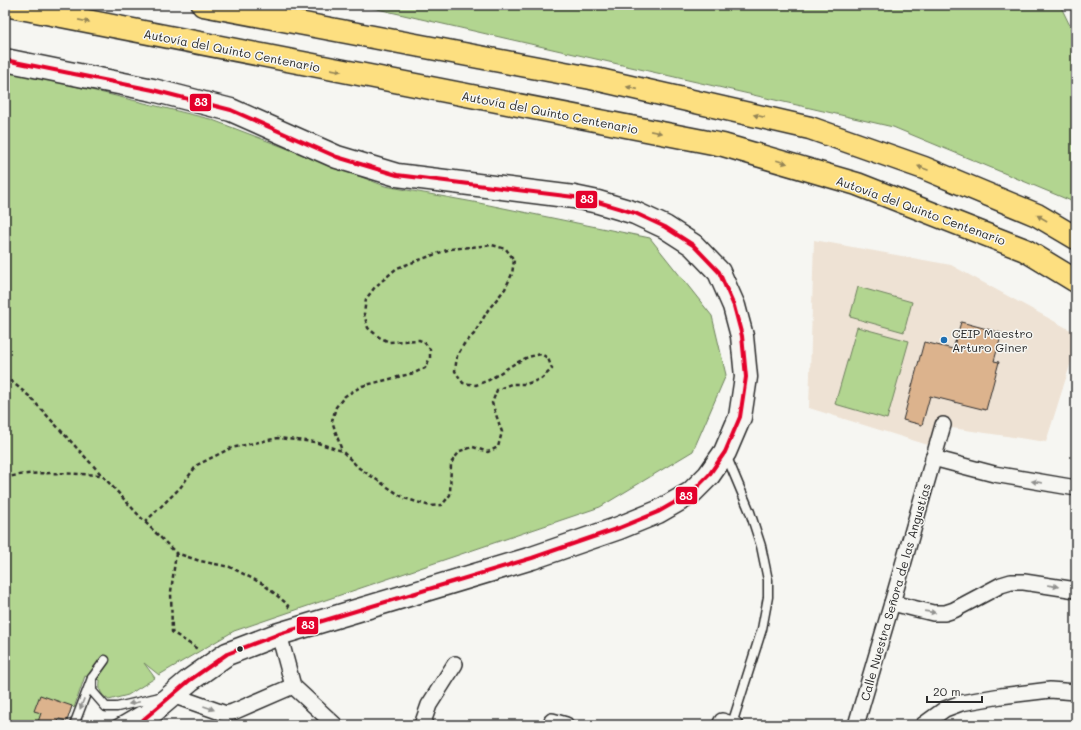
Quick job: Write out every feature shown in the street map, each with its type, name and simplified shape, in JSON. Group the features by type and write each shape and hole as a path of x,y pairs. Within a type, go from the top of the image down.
{"highway":[{"name":"Autovía del Quinto Centenario","path":"5,5 723,145 858,184 1025,250 1076,281"},
{"path":"203,5 591,78 810,128 931,171 1037,215 1076,238"}],"main road":[{"path":"5,60 153,90 231,110 337,157 396,175 574,197 636,213 665,227 693,245 719,272 734,306 742,336 746,378 740,417 725,452 709,475 691,493 658,512 619,528 532,558 279,634 227,654 172,695 137,725"}],"street":[{"name":"Calle Nuestra Señora de las Angustias","path":"856,725 942,425"},
{"path":"933,458 994,474 1076,488"},
{"path":"892,603 933,613 945,613 954,610 1001,585 1011,582 1024,582 1076,590"},
{"path":"279,634 293,686 335,725"},
{"path":"422,725 429,705 455,664"},
{"path":"172,695 226,719 233,712 293,686"},
{"path":"923,725 945,709 960,703 1050,690 1076,692"},
{"path":"551,725 552,721 566,725"}],"lane":[{"path":"725,452 750,512 768,580 768,597 762,629 727,724"},
{"path":"74,725 92,678 105,660"},
{"path":"92,678 92,691 97,699 106,707 117,707 172,695"},
{"path":"115,725 172,695"}],"path":[{"path":"145,522 180,488 197,464 231,448 278,438 315,442 342,451 359,468 404,498 430,506 442,505 450,495 451,463 460,451 473,447 488,452 498,447 502,432 492,403 497,390 511,384 526,384 542,379 552,369 548,358 541,354 514,364 489,380 476,386 463,383 455,371 457,356 464,344 474,334 488,310 505,289 512,274 514,260 506,249 492,245 450,249 397,268 375,287 366,299 364,314 368,328 379,337 389,342 419,340 424,342 430,349 430,358 425,368 414,373 367,384 345,396 336,407 332,421 342,451"},
{"path":"5,376 29,396 145,522 176,553 230,567 263,584 286,603 303,628"},
{"path":"5,478 12,476 52,473 102,475"},
{"path":"176,553 171,592 172,632 217,661"},
{"path":"5,675 8,693 5,707"}],"shaded area":[{"name":"CEIP Maestro Arturo Giner","path":"814,240 951,265 1076,333 1076,346 1046,442 952,428 949,423 950,419 940,417 928,445 809,408"}],"green space":[{"path":"360,5 1060,5 1076,38 1076,203 893,127"},
{"path":"5,69 210,119 385,186 479,203 650,238 712,316 726,375 693,451 600,507 234,631 159,675 144,663 155,678 128,695 109,700 101,692 100,680 85,676 74,708 72,706 67,721 59,719 57,725 5,725"},
{"path":"858,287 912,302 904,332 850,317"},
{"path":"857,327 909,341 887,419 835,404"}],"building":[{"path":"961,322 1002,333 994,361 999,362 986,410 930,396 922,425 903,420 924,342 953,349"},
{"path":"40,695 72,706 67,721 59,719 57,725 37,725 41,713 34,711"}],"transit line":[{"name":"83","path":"5,60 153,90 231,110 337,157 397,175 574,197 598,202 635,213 665,227 693,245 719,272 734,306 742,336 746,377 740,417 725,452 709,475 691,493 658,512 619,528 532,558 279,634 227,654 190,680 137,725"}],"place":[{"name":"CEIP Maestro Arturo Giner","path":"944,340"}]}
